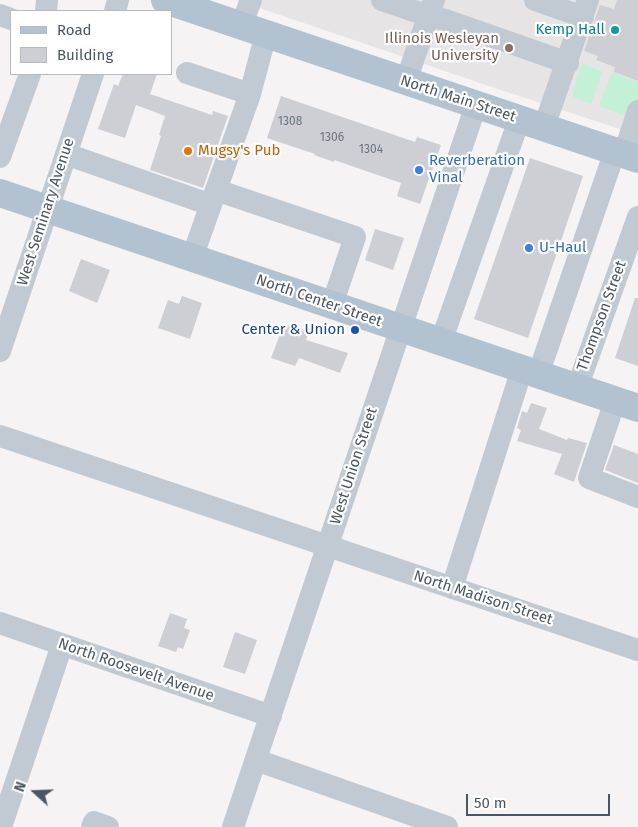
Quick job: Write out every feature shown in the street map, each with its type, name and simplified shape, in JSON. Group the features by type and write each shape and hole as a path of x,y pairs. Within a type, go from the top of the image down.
{"main road":[{"name":"North Main Street","path":"165,0 626,154"},
{"name":"North Center Street","path":"0,193 627,405"}],"street":[{"path":"192,258 250,94 254,30 250,0"},
{"path":"382,0 432,8 445,20 568,62"},
{"path":"441,342 532,123 568,62 586,8 535,0"},
{"path":"406,82 432,8"},
{"path":"187,73 250,94"},
{"path":"1,151 30,75"},
{"name":"West Seminary Avenue","path":"0,351 93,75"},
{"name":"West Union Street","path":"233,827 476,105"},
{"path":"452,588 530,372 626,154 638,111"},
{"path":"66,154 213,197 259,204 355,237 332,305"},
{"name":"Thompson Street","path":"577,388 637,220"},
{"path":"627,405 589,478 638,497"},
{"name":"North Madison Street","path":"0,436 638,650"},
{"name":"North Roosevelt Avenue","path":"0,623 271,716"},
{"path":"0,827 62,645"},
{"path":"256,760 447,827"}],"shaded area":[{"name":"Illinois Wesleyan University","path":"236,0 638,0 638,135 489,86"}],"green space":[{"path":"582,63 602,72 591,104 572,96"},
{"path":"612,72 638,83 638,102 632,118 599,106"}],"building":[{"name":"Kemp Hall","path":"617,0 638,0 638,81 614,72 615,67 596,60 598,56 584,51 600,5 614,9"},
{"name":"Mugsy's Pub","path":"123,75 157,75 150,94 212,115 213,111 228,116 203,188 150,170 165,116 136,105 125,138 98,129 114,84 118,86"},
{"path":"281,96 415,142 417,137 441,145 420,204 397,196 401,183 267,138"},
{"name":"U-Haul","path":"530,158 583,176 528,338 474,319"},
{"path":"375,229 404,238 393,270 365,260"},
{"path":"81,259 110,270 97,303 69,291"},
{"path":"182,296 202,303 190,339 158,328 168,300 179,304"},
{"path":"635,298 638,298 638,366 615,358"},
{"path":"284,324 308,333 306,340 348,353 340,373 299,358 295,366 271,358"},
{"path":"531,403 547,408 539,429 567,440 568,438 587,443 574,482 554,474 562,454 517,441 521,430 517,428 522,411 527,413"},
{"path":"614,445 638,454 638,483 605,470"},
{"path":"170,613 187,619 184,628 190,630 183,649 178,647 176,652 158,646"},
{"path":"235,632 257,640 245,674 223,667"}],"place":[{"name":"Kemp Hall","path":"615,30"},
{"name":"Illinois Wesleyan University","path":"509,48"},
{"name":"Mugsy's Pub","path":"188,151"},
{"name":"Reverberation Vinal","path":"419,170"},
{"name":"U-Haul","path":"529,248"},
{"name":"Center & Union","path":"355,330"}]}
